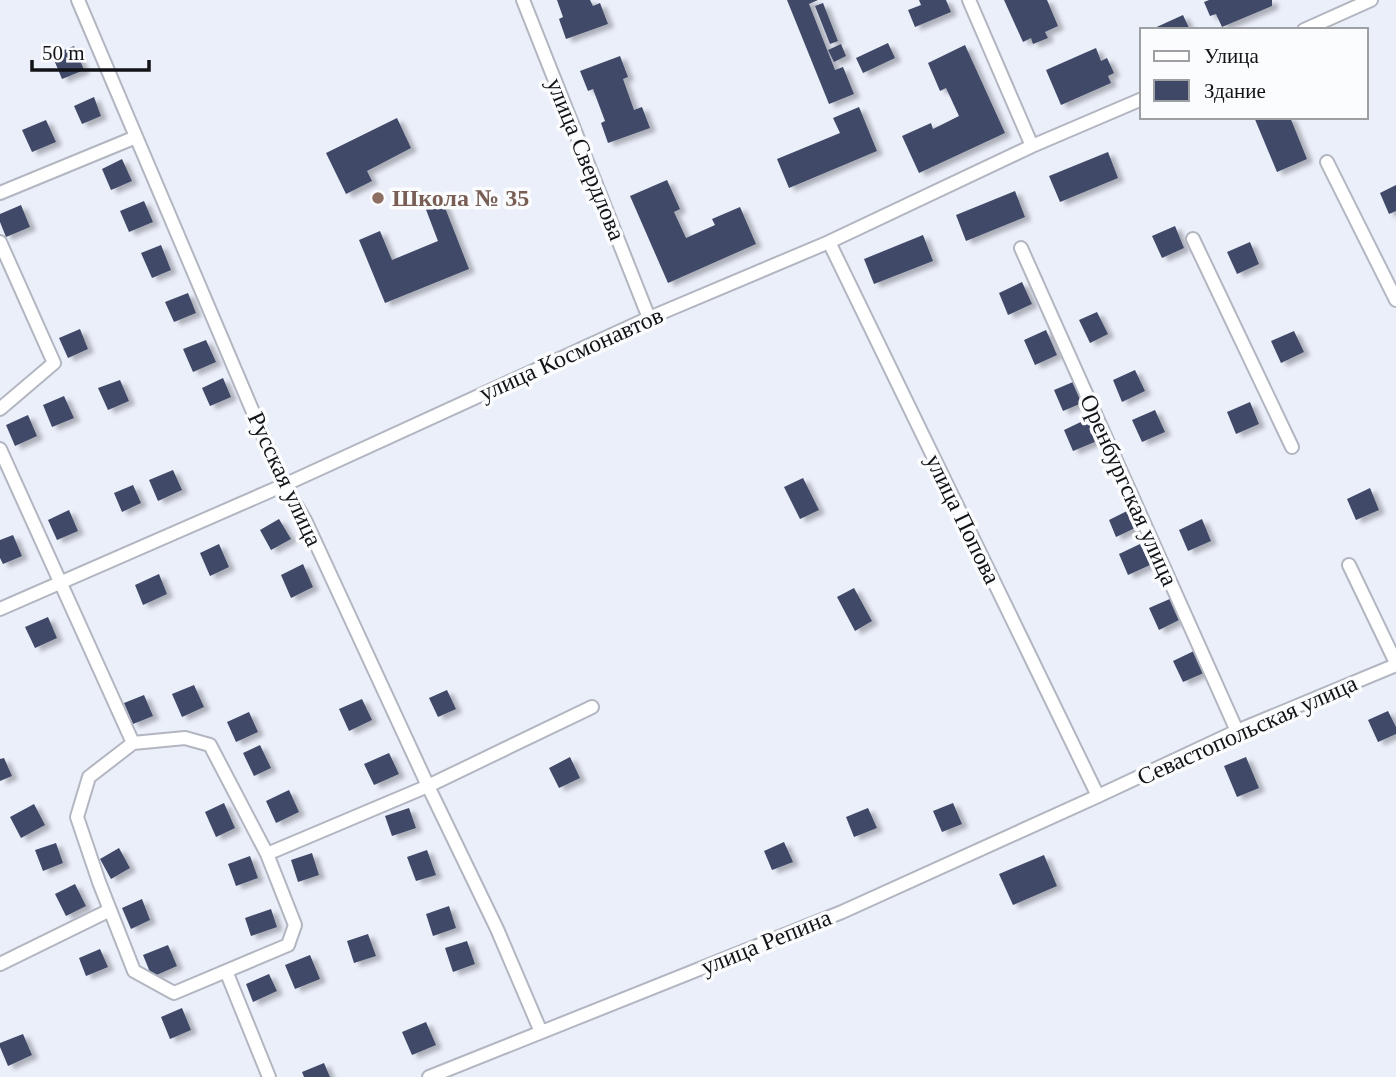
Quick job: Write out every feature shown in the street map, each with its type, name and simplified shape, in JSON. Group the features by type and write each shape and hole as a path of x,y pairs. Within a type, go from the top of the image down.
{"street":[{"name":"Русская улица","path":"78,0 284,485 305,520 497,929 541,1032"},
{"name":"улица Свердлова","path":"523,0 649,318"},
{"path":"970,0 1032,146"},
{"path":"1308,28 1371,0"},
{"name":"улица Космонавтов","path":"0,609 284,485 649,318 829,242 1032,146 1140,100"},
{"path":"0,193 136,137"},
{"path":"1327,162 1396,300"},
{"path":"1193,239 1292,447"},
{"path":"0,242 54,363 0,409"},
{"name":"улица Попова","path":"829,242 1098,796"},
{"name":"Оренбургская улица","path":"1021,248 1237,731"},
{"path":"0,449 133,743"},
{"path":"1349,565 1396,664"},
{"name":"Севастопольская улица","path":"1098,796 1237,731 1396,664"},
{"path":"267,854 428,786 592,707"},
{"path":"186,737 209,745 267,854 295,925 288,945 174,993 134,971 77,817 89,777 133,743 186,737"},
{"name":"улица Репина","path":"429,1077 842,912 1098,796"},
{"path":"0,964 110,910"},
{"path":"226,971 269,1077"}],"building":[{"path":"557,0 590,0 593,6 600,3 608,24 566,39 559,19 563,17"},
{"path":"787,0 818,0 809,4 835,70 843,67 854,94 829,104"},
{"path":"919,0 946,0 951,12 915,27 908,10 921,5"},
{"path":"1004,0 1047,0 1058,26 1045,32 1048,38 1033,44 1031,38 1023,42"},
{"path":"1272,0 1272,6 1222,27 1216,14 1210,16 1204,2"},
{"path":"823,3 838,41 830,44 815,6"},
{"path":"1183,15 1189,28 1154,28"},
{"path":"888,43 895,58 863,73 856,58"},
{"path":"841,44 846,56 834,62 828,50"},
{"path":"965,45 1005,133 919,173 902,136 931,123 933,129 959,116 946,88 940,91 928,63"},
{"path":"74,46 84,70 62,79 52,55"},
{"path":"1096,48 1101,61 1107,58 1114,73 1108,76 1111,83 1061,105 1046,70"},
{"path":"620,56 628,77 623,79 634,110 642,107 650,128 608,143 601,123 605,121 593,89 588,91 580,71"},
{"path":"94,97 101,116 82,124 74,106"},
{"path":"859,107 877,151 789,188 777,159 840,133 833,118"},
{"path":"397,118 411,148 367,171 372,181 346,194 326,153"},
{"path":"1255,119 1291,119 1307,159 1277,172"},
{"path":"46,120 56,142 32,152 22,130"},
{"path":"1108,152 1118,178 1060,202 1049,176"},
{"path":"122,159 132,181 111,190 102,169"},
{"path":"667,180 680,209 674,212 686,238 715,225 712,219 740,207 756,244 668,283 630,196"},
{"path":"1396,185 1396,211 1389,214 1380,193"},
{"path":"1015,191 1025,217 966,241 956,215"},
{"path":"442,200 469,269 385,303 359,240 380,231 392,260 438,241 425,207"},
{"path":"144,201 153,222 129,232 120,211"},
{"path":"21,205 30,227 6,237 0,214"},
{"path":"1175,226 1184,248 1162,258 1152,236"},
{"path":"923,235 933,261 874,284 864,259"},
{"path":"1250,242 1259,264 1237,274 1227,252"},
{"path":"161,245 171,270 152,278 141,253"},
{"path":"1022,282 1032,304 1008,315 999,293"},
{"path":"188,293 196,313 174,322 165,302"},
{"path":"1097,312 1108,334 1090,343 1079,320"},
{"path":"80,329 88,349 68,358 59,338"},
{"path":"1046,330 1057,355 1035,365 1024,340"},
{"path":"1294,331 1304,352 1281,363 1271,341"},
{"path":"206,340 216,362 193,372 183,349"},
{"path":"1135,370 1145,391 1122,402 1113,380"},
{"path":"223,378 231,397 210,406 202,388"},
{"path":"120,380 129,401 108,410 98,388"},
{"path":"1073,382 1082,403 1063,411 1054,390"},
{"path":"64,396 74,418 52,427 43,405"},
{"path":"1250,402 1259,424 1236,434 1227,412"},
{"path":"1155,410 1165,432 1142,442 1132,420"},
{"path":"28,415 37,436 15,446 6,425"},
{"path":"1087,419 1097,441 1073,451 1064,430"},
{"path":"173,470 182,490 158,501 149,480"},
{"path":"803,478 819,510 800,519 784,487"},
{"path":"133,485 141,503 122,512 114,493"},
{"path":"1370,488 1379,510 1356,520 1347,499"},
{"path":"69,510 78,531 57,540 48,520"},
{"path":"1127,511 1135,528 1116,537 1109,520"},
{"path":"279,519 291,539 271,550 260,530"},
{"path":"1202,519 1211,541 1188,551 1179,530"},
{"path":"13,535 22,556 3,564 0,558 0,540"},
{"path":"219,544 229,567 210,576 200,553"},
{"path":"1140,544 1150,565 1128,575 1119,554"},
{"path":"303,564 313,587 291,598 281,575"},
{"path":"159,574 167,594 143,605 135,585"},
{"path":"854,588 872,621 855,631 837,597"},
{"path":"1172,598 1181,619 1159,630 1149,608"},
{"path":"48,617 57,638 35,648 25,627"},
{"path":"1196,650 1206,672 1183,682 1173,661"},
{"path":"194,685 204,707 182,717 172,694"},
{"path":"447,690 456,709 438,717 429,698"},
{"path":"144,695 153,716 133,724 124,703"},
{"path":"362,699 372,720 349,731 339,709"},
{"path":"1388,711 1396,727 1396,734 1378,742 1368,720"},
{"path":"249,712 258,732 236,742 227,722"},
{"path":"260,745 271,768 254,776 243,753"},
{"path":"389,753 399,774 374,785 364,764"},
{"path":"570,757 580,778 559,788 549,768"},
{"path":"1246,757 1259,788 1237,797 1224,766"},
{"path":"4,758 12,776 0,781 0,759"},
{"path":"289,790 299,812 276,823 266,801"},
{"path":"224,803 235,828 216,837 205,812"},
{"path":"953,803 962,824 942,832 933,811"},
{"path":"34,804 45,825 21,838 10,817"},
{"path":"409,808 416,828 392,836 385,816"},
{"path":"868,808 877,828 854,837 846,817"},
{"path":"784,842 793,862 772,870 764,851"},
{"path":"56,843 63,863 43,871 35,850"},
{"path":"119,848 130,868 111,879 100,859"},
{"path":"427,850 436,875 416,881 407,857"},
{"path":"312,853 319,875 298,882 291,860"},
{"path":"1044,855 1057,886 1013,905 999,874"},
{"path":"250,856 258,878 236,886 228,864"},
{"path":"75,884 86,906 66,916 55,894"},
{"path":"142,899 150,920 131,929 122,908"},
{"path":"449,906 456,928 433,936 426,914"},
{"path":"271,909 277,927 251,936 245,918"},
{"path":"368,934 376,956 354,963 347,941"},
{"path":"467,941 475,964 453,972 445,948"},
{"path":"168,945 177,966 152,977 143,955"},
{"path":"100,949 108,967 86,976 79,958"},
{"path":"310,955 320,979 295,989 285,965"},
{"path":"269,974 277,991 253,1002 246,984"},
{"path":"182,1008 191,1030 170,1039 161,1017"},
{"path":"426,1022 436,1045 412,1055 402,1032"},
{"path":"23,1034 32,1055 8,1066 0,1043"},
{"path":"324,1063 330,1077 304,1077 302,1072"}],"place":[{"name":"Школа № 35","path":"378,198"}]}
